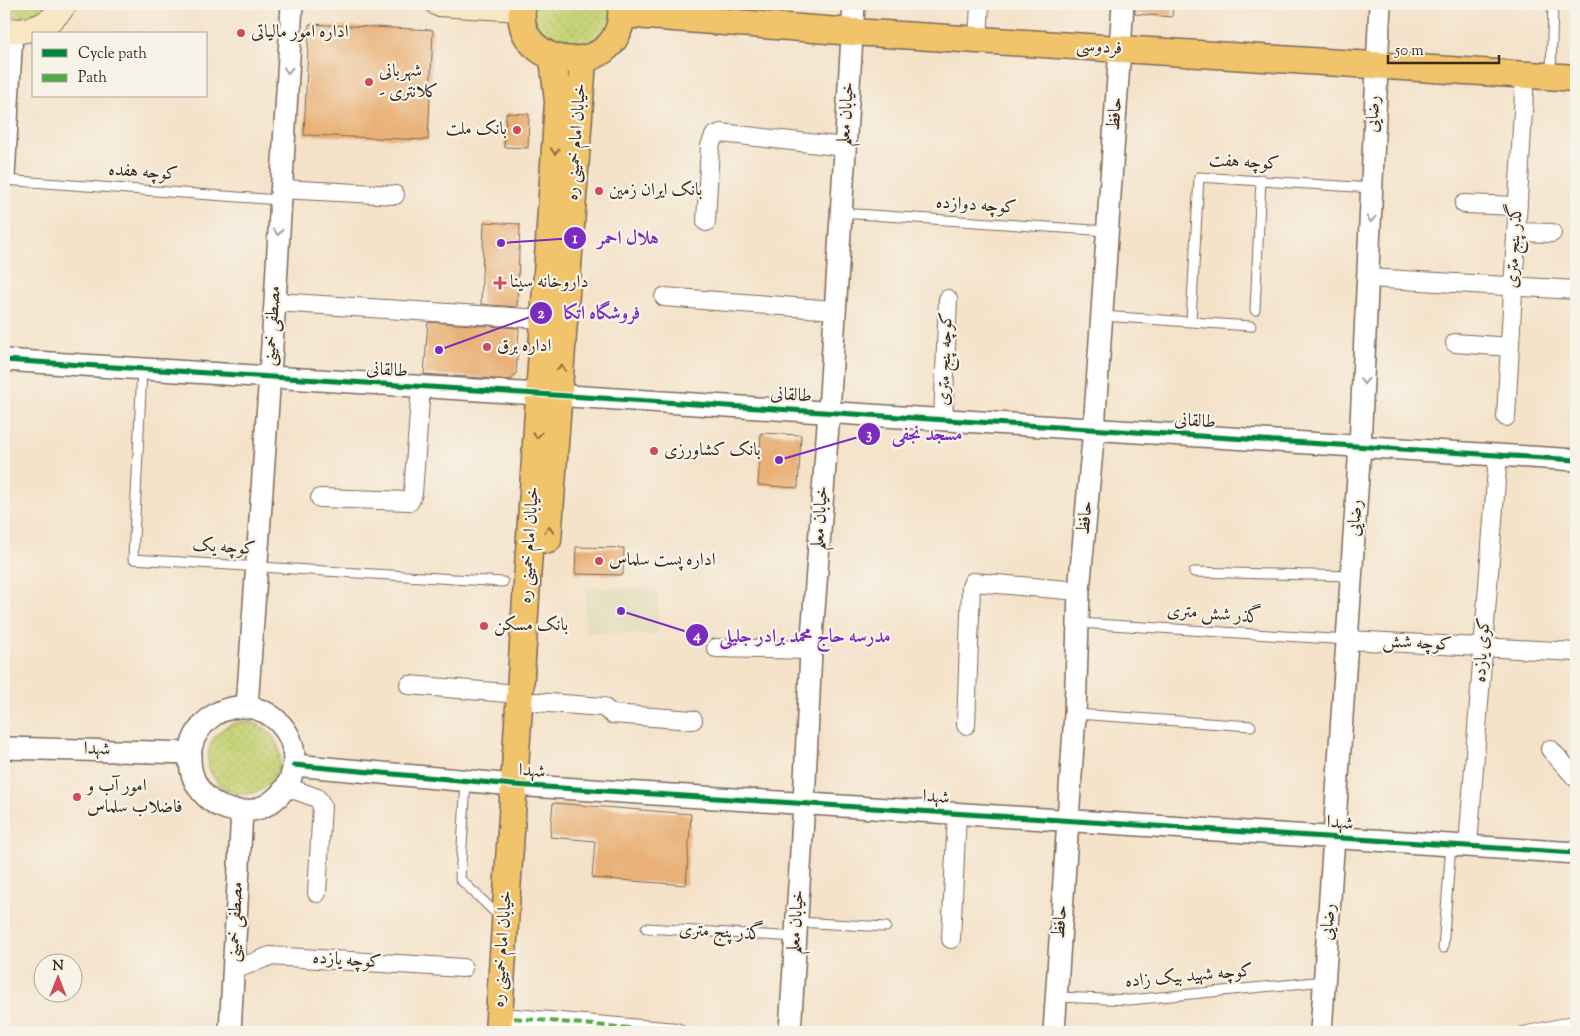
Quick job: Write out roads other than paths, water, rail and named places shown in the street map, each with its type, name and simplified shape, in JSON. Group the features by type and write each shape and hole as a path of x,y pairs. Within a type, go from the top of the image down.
{"main road":[{"path":"8,30 31,30 47,23 60,12 65,4"},
{"path":"438,4 522,6 523,24 530,38 540,50 554,58 567,61 583,60 605,49 614,39 620,27 622,9"},
{"name":"فردوسی","path":"622,9 853,32 1576,78"},
{"name":"خیابان امام خمینی ره","path":"549,395 544,319 558,102 554,58"},
{"name":"خیابان امام خمینی ره","path":"508,1028 522,785 549,395 583,60"},
{"name":"خیابان امام خمینی ره","path":"508,1028 505,921 522,785"}],"street":[{"name":"مصطفی خمینی","path":"247,707 275,302 292,4"},
{"name":"خیابان معلم","path":"790,1032 804,803 810,650 829,412 854,4"},
{"path":"978,40 980,4"},
{"name":"حافظ","path":"1054,1032 1075,714 1079,591 1094,429 1123,4"},
{"name":"رضایی","path":"1321,1032 1360,446 1380,4"},
{"path":"4,178 8,30"},
{"name":"گذر پنج متری","path":"1506,417 1525,74"},
{"path":"706,222 710,146 714,136 721,133 845,147"},
{"path":"280,194 396,195"},
{"path":"1464,204 1518,206"},
{"path":"1516,232 1552,233"},
{"path":"1369,278 1576,290"},
{"path":"664,296 834,310"},
{"name":"کوچه پنج متری","path":"943,420 948,298"},
{"path":"275,302 544,319"},
{"path":"1455,344 1510,347"},
{"name":"طالقانی","path":"4,360 1576,460"},
{"path":"320,498 410,501 413,493 421,387"},
{"name":"کوی یازده","path":"1460,845 1483,647 1498,455"},
{"path":"966,725 971,587 973,582 1079,591"},
{"name":"کوچه شش","path":"1348,640 1576,652"},
{"path":"716,648 810,650"},
{"path":"408,685 603,707 612,714 693,720"},
{"path":"247,707 264,712 279,721 289,736 294,753 294,765 287,787 275,800 259,809 242,811 225,808 210,800 199,788 192,773 191,753 193,740 202,726 214,715 230,708 247,707"},
{"name":"شهدا","path":"4,748 191,753"},
{"path":"1550,749 1576,778"},
{"name":"شهدا","path":"294,765 522,785 1576,853"},
{"path":"287,787 317,798 322,805 317,893"},
{"name":"مصطفی خمینی","path":"230,1032 242,811"},
{"path":"951,939 957,813"},
{"name":"کوچه یازده","path":"234,970 270,956 463,968"},
{"path":"508,1028 676,1032"}],"lane":[{"path":"1551,76 1553,4"},
{"name":"کوچه هفت","path":"1191,321 1199,177 1260,179 1372,188"},
{"name":"کوچه هفده","path":"4,178 280,194"},
{"path":"1255,310 1260,179"},
{"name":"کوچه دوازده","path":"841,213 1108,231"},
{"path":"1102,316 1251,326"},
{"name":"کوچه یک","path":"142,369 133,559 503,582"},
{"path":"1194,572 1352,576"},
{"name":"گذر شش متری","path":"1078,623 1348,640"},
{"path":"1075,714 1251,726"},
{"path":"466,780 460,879 505,921"},
{"path":"1443,948 1460,845"},
{"name":"گذر پنج متری","path":"646,928 797,930 886,927"},
{"name":"کوچه شهید بیک زاده","path":"1056,997 1130,1000 1325,981"},
{"path":"1522,1032 1576,1020"}],"place":[{"name":"اداره امور مالیاتی","path":"241,33"},
{"name":"شهربانی - کلانتری","path":"369,82"},
{"name":"بانک ملت","path":"517,130"},
{"name":"بانک ایران زمین","path":"599,191"},
{"name":"هلال احمر","path":"501,243"},
{"name":"داروخانه سینا","path":"500,283"},
{"name":"اداره برق","path":"487,347"},
{"name":"فروشگاه اتکا","path":"439,350"},
{"name":"بانک کشاورزی","path":"654,451"},
{"name":"مسجد نجفی","path":"779,460"},
{"name":"اداره پست سلماس","path":"599,561"},
{"name":"مدرسه حاج محمد برادر جلیلی","path":"621,611"},
{"name":"بانک مسکن","path":"484,626"},
{"name":"امور آب و فاضلاب سلماس","path":"77,797"}]}
